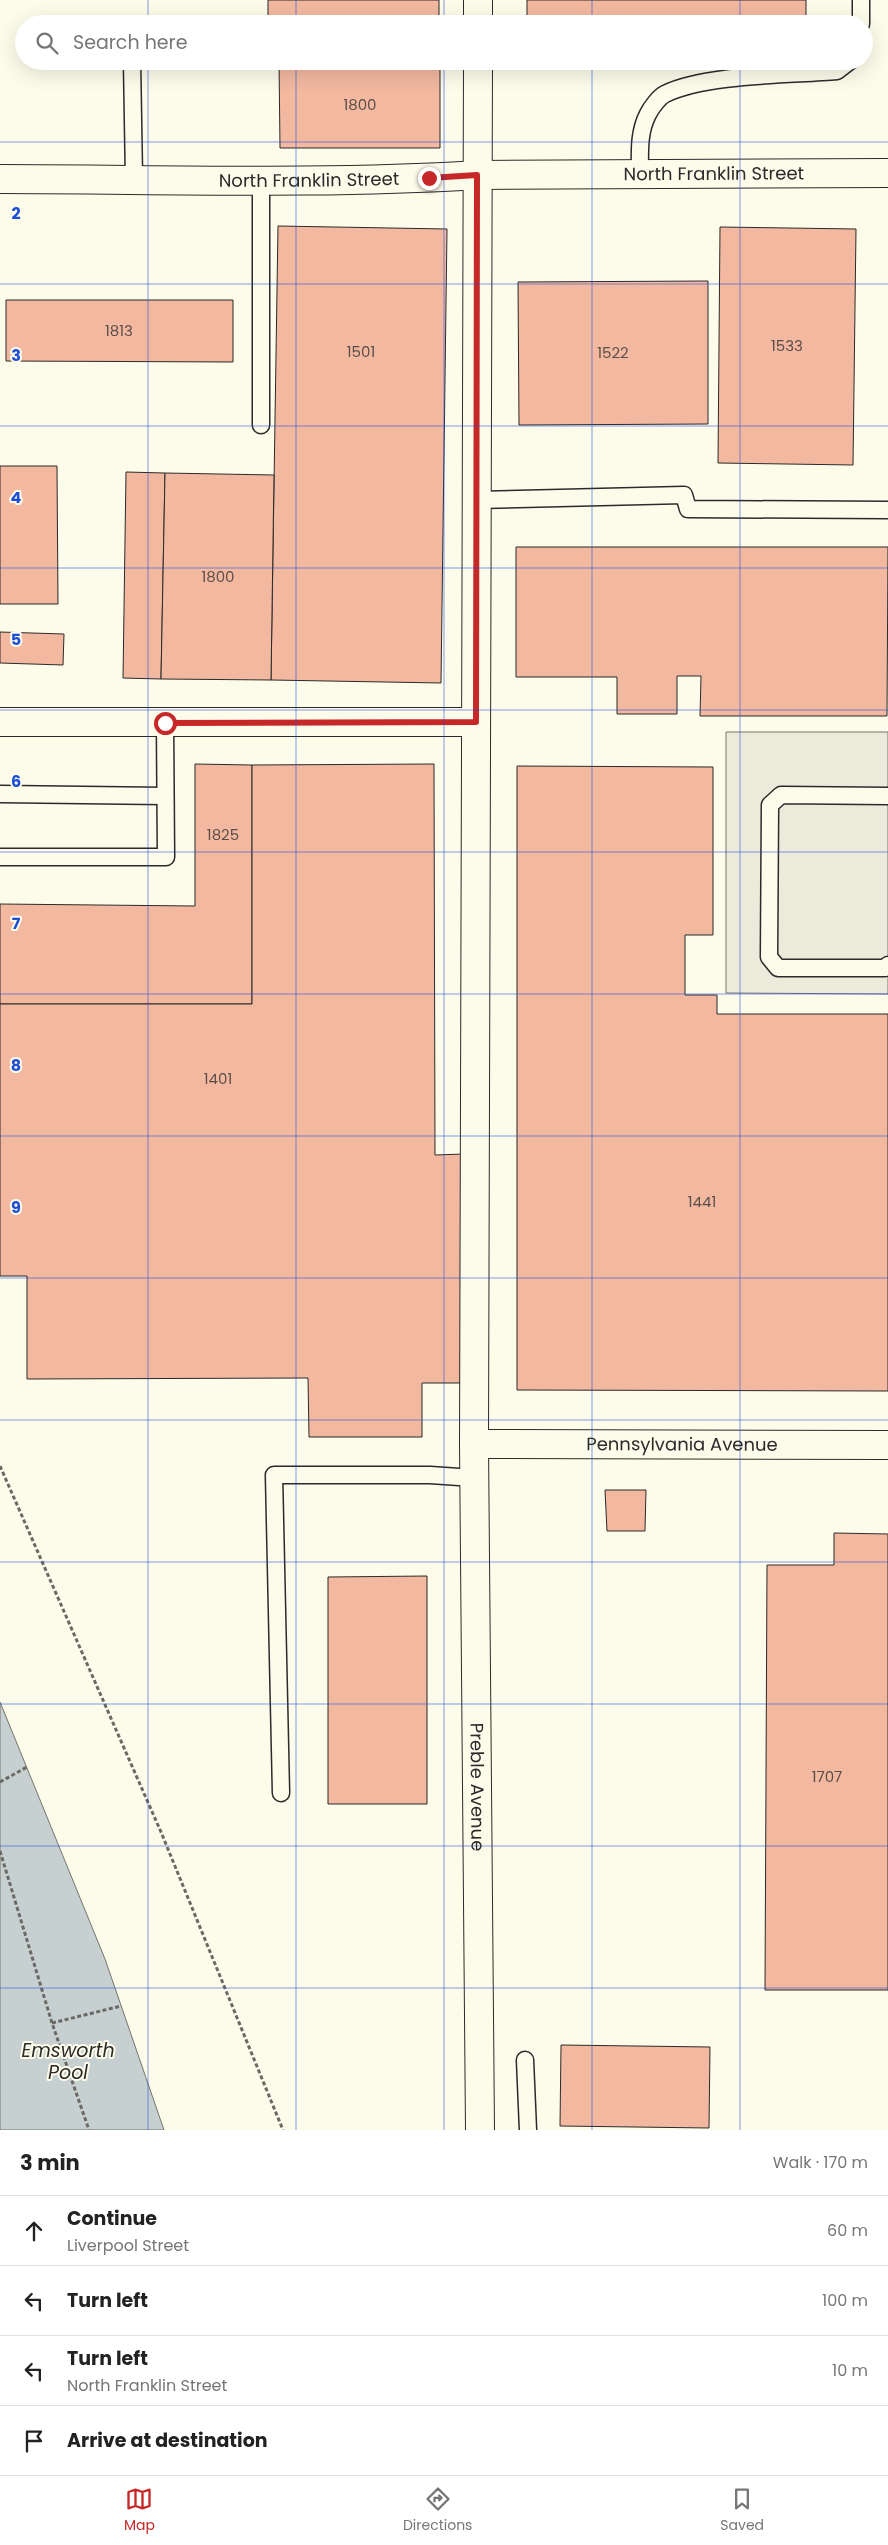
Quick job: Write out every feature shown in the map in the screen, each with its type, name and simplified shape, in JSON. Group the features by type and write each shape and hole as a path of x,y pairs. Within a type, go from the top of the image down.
{"street":[{"path":"478,0 478,15"},
{"name":"Preble Avenue","path":"478,70 474,1478 480,2130"},
{"name":"North Franklin Street","path":"0,178 261,180 429,178 477,175 888,173"},
{"path":"0,722 476,722"},
{"name":"Pennsylvania Avenue","path":"474,1444 888,1445"}],"lane":[{"path":"861,0 861,15"},
{"path":"132,70 134,179"},
{"path":"640,174 640,137 648,113 663,95 686,86 734,79 837,70"},
{"path":"261,180 261,426"},
{"path":"477,500 684,495 688,509 888,510"},
{"path":"0,857 166,857 165,723"},
{"path":"0,794 165,796"},
{"path":"888,796 781,794 770,805 769,957 778,968 885,968 888,965"},
{"path":"281,1793 274,1475 430,1475 474,1478"},
{"path":"526,2060 528,2130"}],"path":[{"path":"0,1466 161,1832 284,2130"},
{"path":"0,1782 27,1767"},
{"path":"0,1851 52,2023 89,2130"},
{"path":"52,2023 121,2006"}],"shaded area":[{"path":"726,732 888,732 888,994 726,993"}],"water":[{"name":"Emsworth Pool","path":"0,1702 105,1959 164,2130 0,2130"}],"building":[{"path":"268,0 439,0 439,15 268,15"},
{"path":"527,0 806,0 806,15 527,15"},
{"path":"279,70 440,70 440,148 280,148"},
{"path":"278,226 447,229 441,683 271,680"},
{"path":"720,227 856,229 853,465 718,463"},
{"path":"708,281 708,424 519,425 518,282"},
{"path":"6,300 233,300 233,362 6,361"},
{"path":"0,466 57,466 58,604 0,604"},
{"path":"126,472 165,473 161,679 123,678"},
{"path":"165,473 274,475 271,680 161,679"},
{"path":"516,547 888,547 887,716 700,716 701,676 677,676 677,714 617,714 617,677 516,677"},
{"path":"0,632 64,634 63,665 0,663"},
{"path":"195,764 252,765 252,1004 0,1004 0,904 195,906"},
{"path":"434,764 435,1155 464,1154 465,1383 422,1383 422,1437 309,1437 308,1378 27,1379 27,1276 0,1276 0,1004 252,1004 252,765"},
{"path":"517,766 713,767 713,935 685,935 685,995 717,995 717,1014 888,1014 888,1391 517,1390"},
{"path":"605,1490 646,1490 645,1531 607,1531"},
{"path":"834,1533 888,1534 888,1990 765,1990 767,1565 834,1565"},
{"path":"427,1576 427,1804 328,1804 328,1577"},
{"path":"561,2045 710,2047 709,2128 560,2126"}],"route":[{"path":"165,723 476,722 477,175 429,178"}]}
